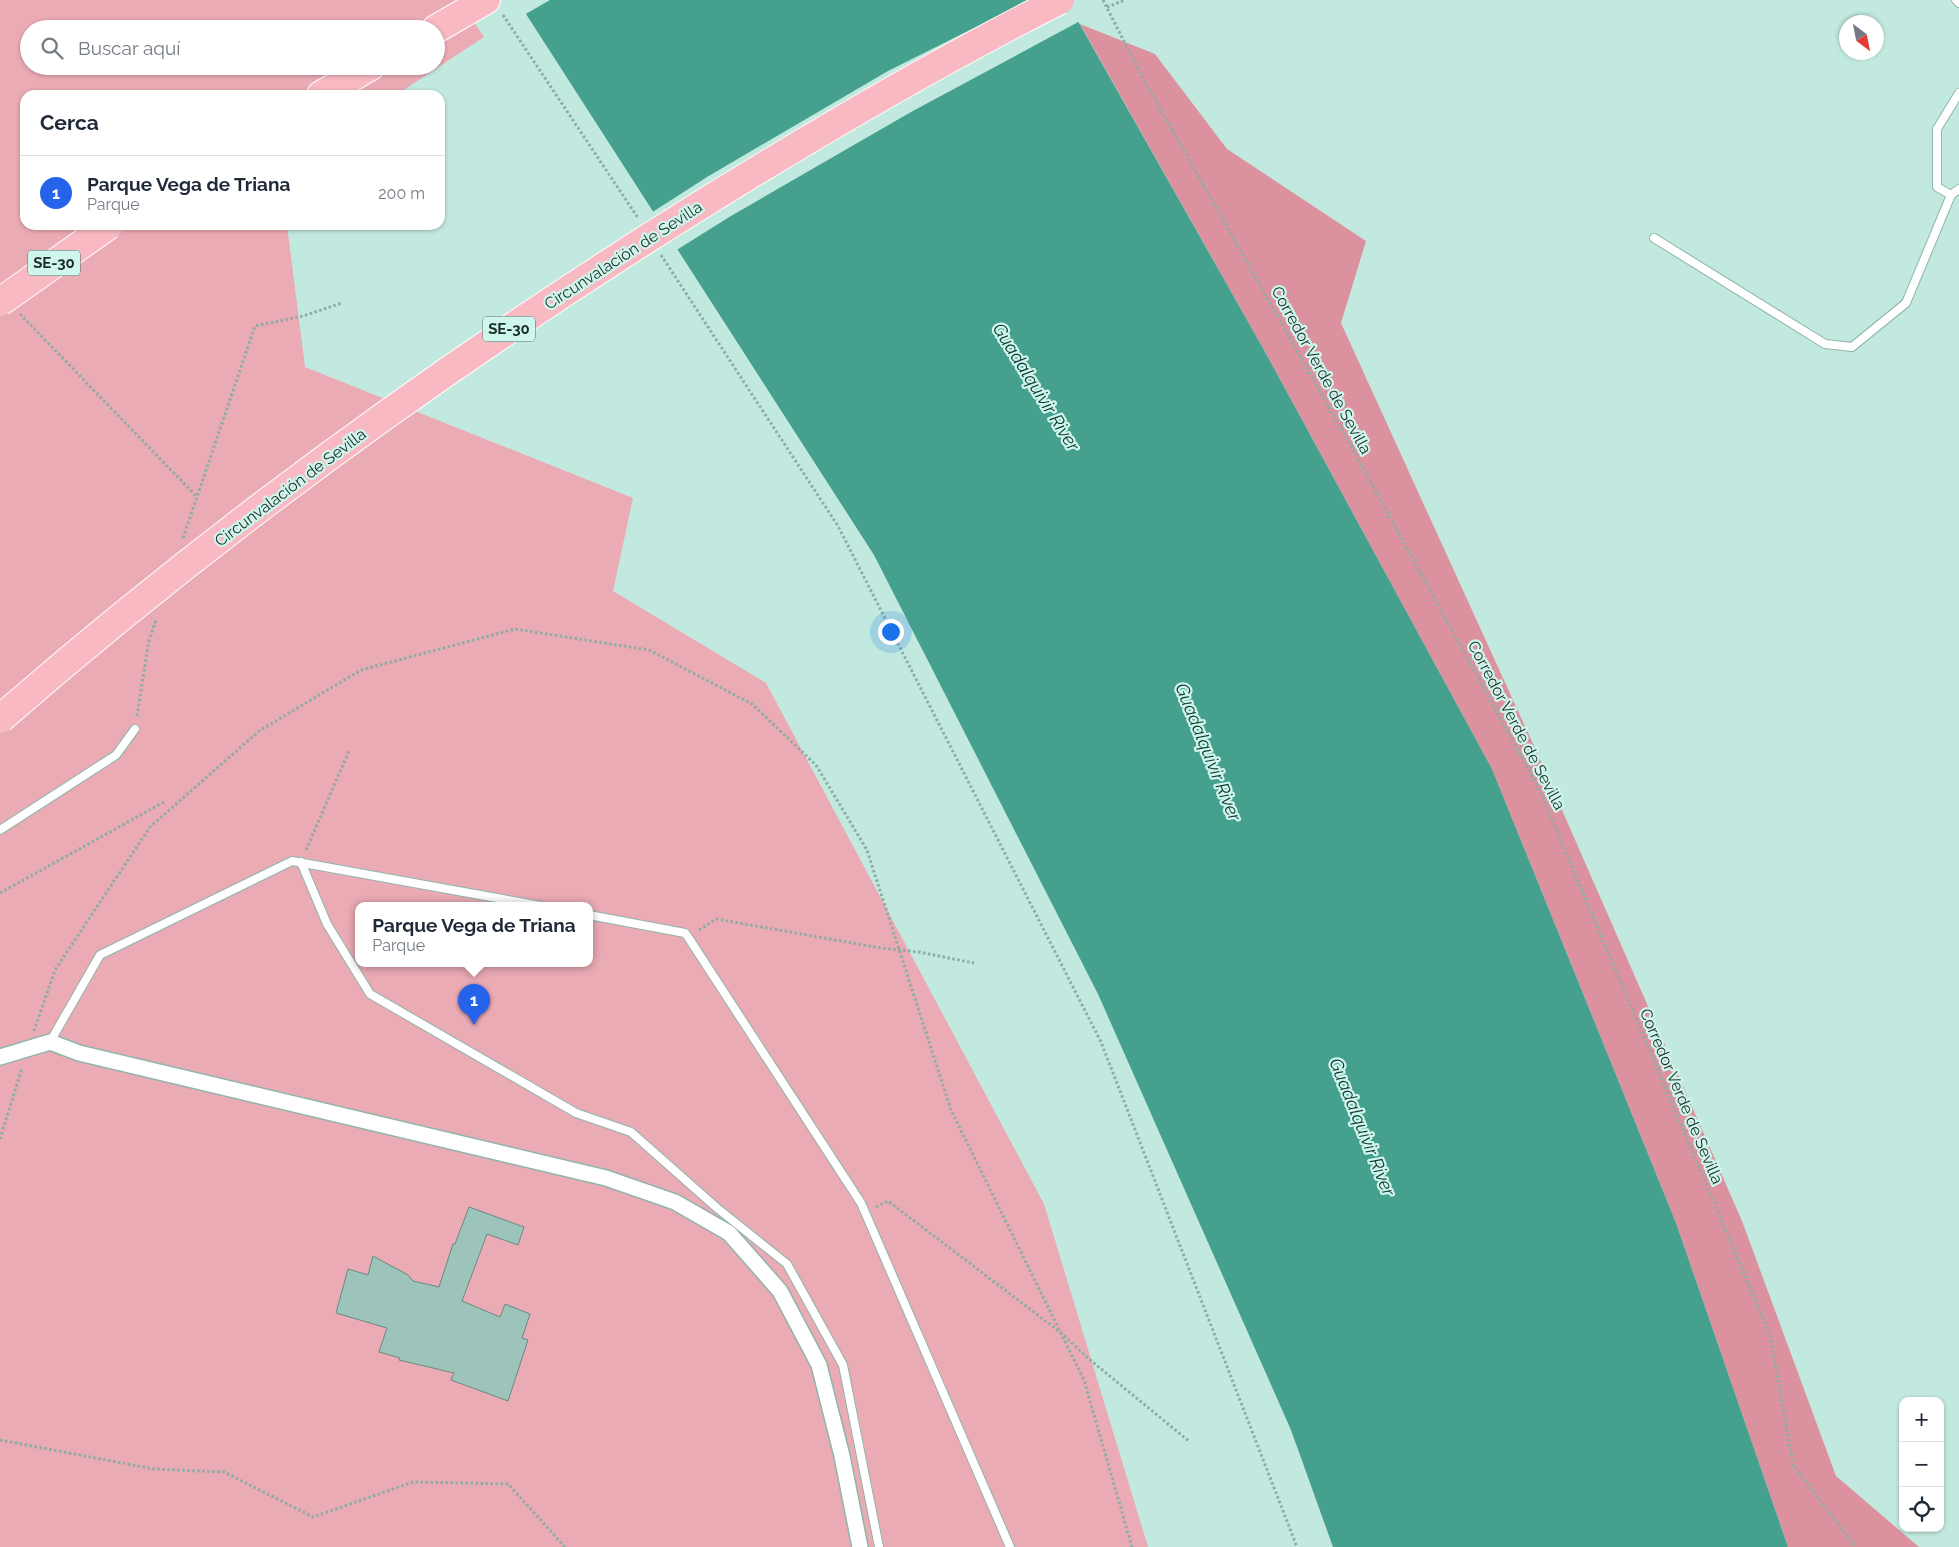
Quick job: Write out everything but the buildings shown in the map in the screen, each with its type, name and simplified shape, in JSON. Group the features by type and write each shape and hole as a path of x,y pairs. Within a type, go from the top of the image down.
{"highway":[{"name":"Circunvalación de Sevilla","path":"0,719 211,546 466,357 623,253 773,160 915,78 1060,0"},
{"path":"445,25 492,4"},
{"path":"330,90 355,75"},
{"name":"SE-30","path":"7,305 103,230"}],"street":[{"path":"0,1057 50,1042 79,1053 606,1178 675,1202 729,1233 780,1291 819,1365 842,1456 860,1547"}],"lane":[{"path":"1956,0 1959,3"},
{"path":"1951,195 1937,187 1937,129 1959,93"},
{"path":"1654,238 1825,344 1852,347 1906,303 1951,195 1959,189"},
{"path":"0,830 116,755 135,729"},
{"path":"50,1042 100,955 292,860 519,902"},
{"path":"301,862 327,924 370,994 576,1113 630,1132 717,1208 787,1264 843,1365 878,1547"},
{"path":"593,916 685,933 688,937 856,1195 865,1212 1010,1547"}],"path":[{"name":"Corredor Verde de Sevilla","path":"1103,0 1140,73 1356,454 1539,789 1770,1335 1793,1465 1856,1547"},
{"path":"1107,7 1125,0"},
{"path":"492,4 639,221"},
{"path":"661,254 838,526 1101,1042 1297,1547"},
{"path":"181,544 254,326 303,316 342,303"},
{"path":"7,305 197,497"},
{"path":"135,729 149,640 158,614"},
{"path":"0,1139 54,970 150,827 259,731 361,670 515,629 648,650 752,704 816,765 867,850 951,1110 1084,1380 1132,1547"},
{"path":"301,862 349,751"},
{"path":"0,893 164,802"},
{"path":"688,937 716,919 919,952 974,964"},
{"path":"865,1212 888,1202 1060,1332 1089,1359 1190,1442"},
{"path":"0,1440 154,1469 224,1472 313,1517 413,1482 508,1484 565,1547"}],"shaded area":[{"path":"0,0 459,0 484,37 445,63 445,20 20,20 20,75 426,75 404,90 20,90 20,230 288,230 305,367 633,498 613,591 766,683 1044,1204 1148,1547 0,1547"},
{"path":"1080,24 1155,54 1227,149 1366,241 1341,323 1534,746 1742,1221 1836,1476 1899,1530 1899,1532 1919,1547 1788,1547 1676,1223 1492,769 1264,350"}],"water":[{"name":"Guadalquivir River","path":"517,0 1066,0 1264,350 1492,769 1676,1223 1788,1547 1333,1547 1291,1430 1098,994 874,555"}],"pier":[{"path":"514,0 550,0 524,15"},
{"path":"1030,0 1069,0 1080,21 911,112 731,216 675,251 651,213 707,177 888,71"}],"place":[{"name":"Parque Vega de Triana","path":"474,1025"}]}
